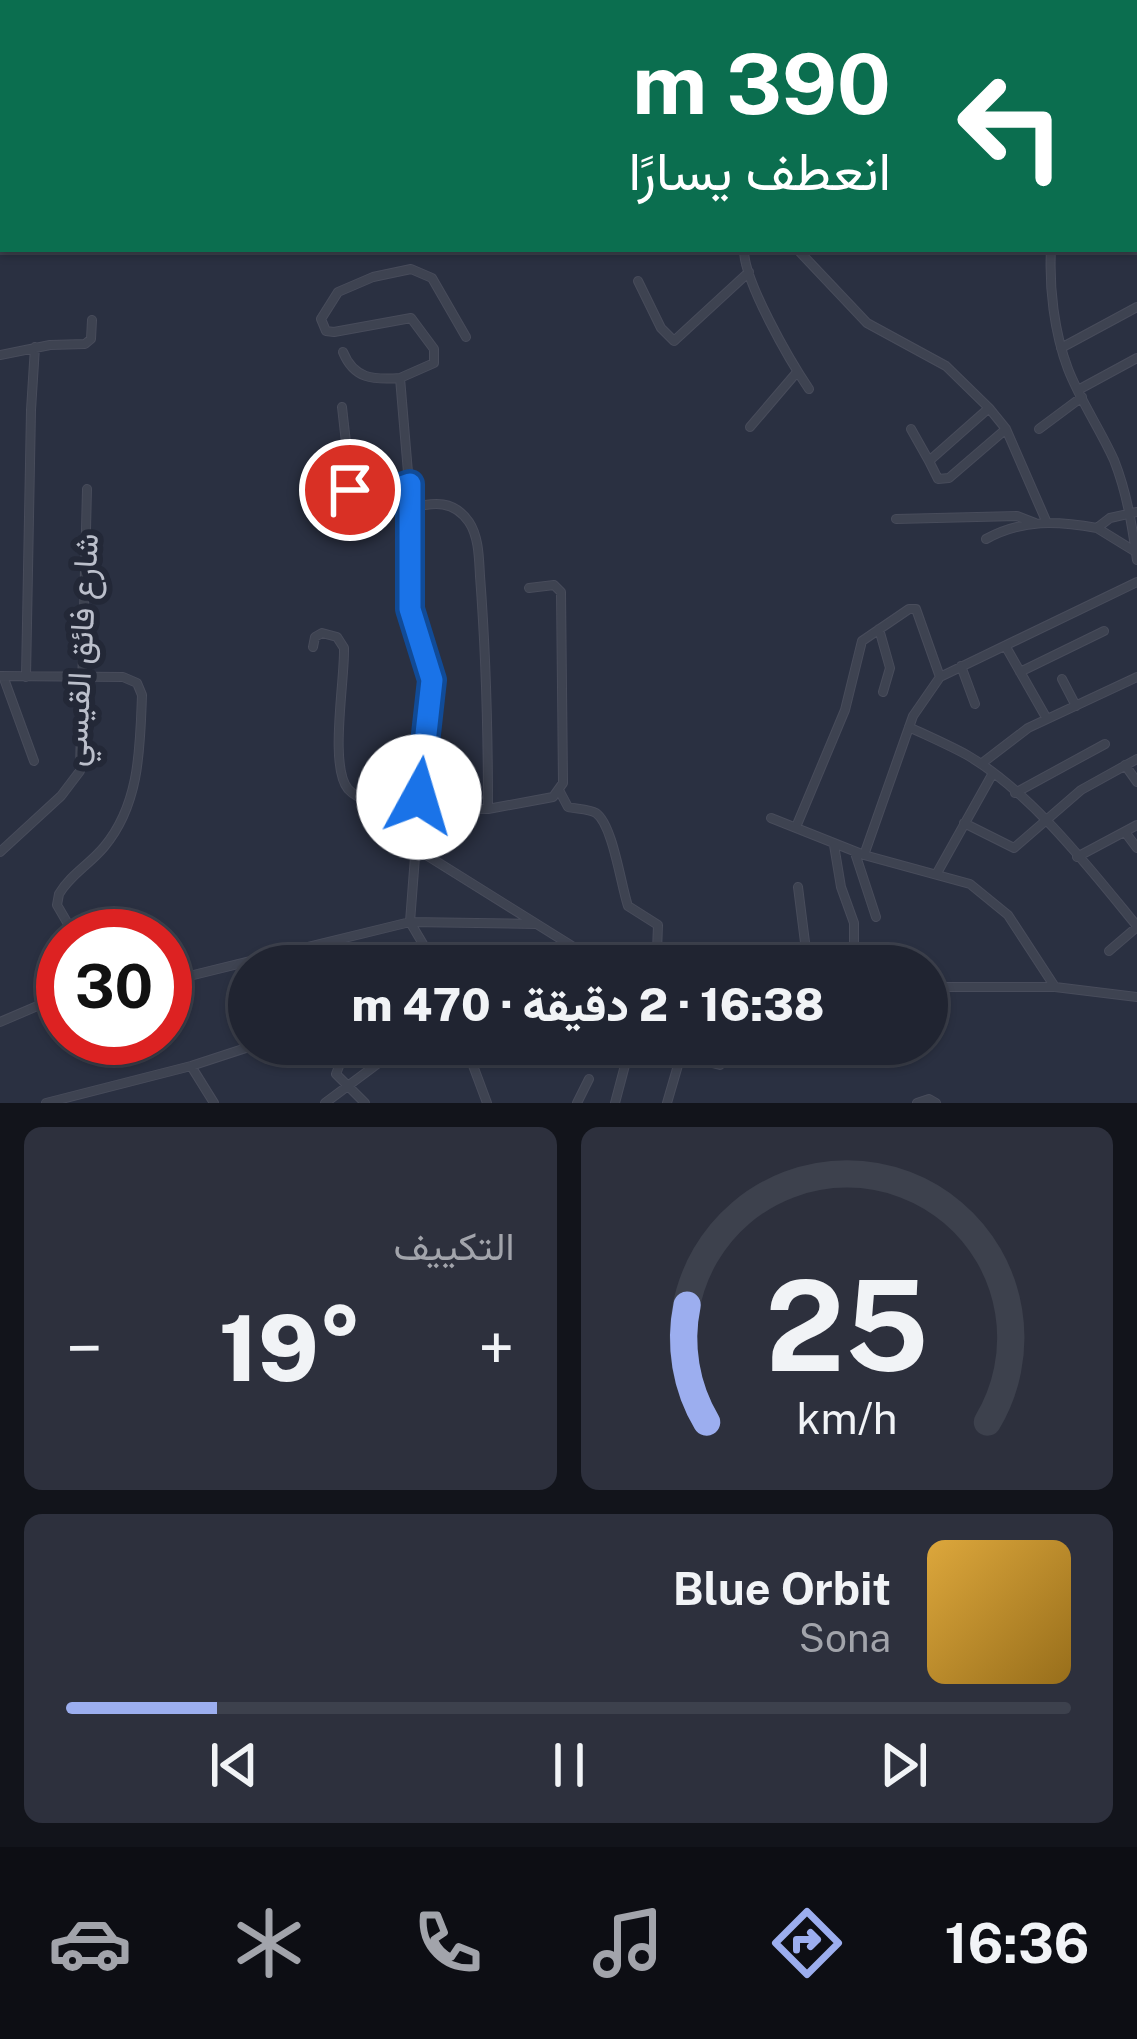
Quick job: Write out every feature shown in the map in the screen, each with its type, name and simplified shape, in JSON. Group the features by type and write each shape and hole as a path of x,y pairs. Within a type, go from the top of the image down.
{"street":[{"path":"745,252 749,272 808,389"},
{"path":"800,252 867,323 946,366 989,408 1006,429 1047,523"},
{"path":"1051,252 1050,280 1061,348 1134,513 1137,555"},
{"path":"343,352 351,369 361,376 400,378 436,360 418,323 408,317 326,331 321,319 338,292 402,269 418,271 440,287 466,338"},
{"path":"638,281 657,322 674,341 749,272"},
{"path":"1061,348 1137,307"},
{"path":"0,355 85,344 91,339 92,320"},
{"path":"26,677 35,347"},
{"path":"1040,429 1080,393 1137,358"},
{"path":"750,427 796,372"},
{"path":"400,378 410,484 410,609 432,680 410,922 422,945"},
{"path":"343,407 354,498 364,500 410,484"},
{"path":"928,461 989,408"},
{"path":"911,429 938,478 946,479 1006,429"},
{"name":"شارع فائق القيسي","path":"0,852 77,778 81,766 87,489"},
{"path":"411,508 442,503 471,524 479,562 489,684 488,809"},
{"path":"1097,528 1110,518 1134,513"},
{"path":"896,519 1017,516 1035,523"},
{"path":"986,539 1010,527 1035,523 1097,528 1137,555"},
{"path":"876,917 859,853 922,699 940,677 1137,582"},
{"path":"530,588 554,585 562,592 560,791 566,806 591,811 602,819 619,862 626,901 637,914 658,925 657,945"},
{"path":"796,827 850,697 859,645 909,609 917,610 940,677"},
{"path":"879,629 890,668 883,692"},
{"path":"1020,672 1104,631"},
{"path":"313,646 322,633 337,638 344,648 340,751 346,786 359,798 418,808 488,809 532,803 560,791"},
{"path":"1006,647 1047,719"},
{"path":"961,666 975,704"},
{"path":"34,761 2,676 131,678 142,694 136,778 107,844 69,880 57,900 59,909"},
{"path":"981,764 999,747 1047,719 1137,677"},
{"path":"1062,679 1076,706"},
{"path":"909,727 993,773 1077,857 1137,927 1109,951"},
{"path":"1015,794 1105,744"},
{"path":"423,752 446,754"},
{"path":"964,823 1011,848 1081,790 1137,759"},
{"path":"1125,765 1137,782"},
{"path":"937,873 993,773"},
{"path":"400,806 418,808"},
{"path":"771,818 859,853 970,884 996,902 1017,927 1055,987"},
{"path":"1077,857 1137,825"},
{"path":"1125,832 1137,848"},
{"path":"834,844 854,923 854,945"},
{"path":"415,848 570,945"},
{"path":"799,887 806,945"},
{"path":"192,975 410,922 536,924"},
{"path":"948,987 1055,987 1137,997"},
{"path":"0,1022 36,1007"},
{"path":"46,1103 228,1054"},
{"path":"339,1065 336,1073 365,1103"},
{"path":"325,1103 376,1065"},
{"path":"473,1065 487,1103"},
{"path":"615,1103 625,1065"},
{"path":"667,1103 678,1065"},
{"path":"191,1066 214,1103"},
{"path":"577,1103 589,1079"},
{"path":"916,1103 929,1099 935,1103"}],"route":[{"path":"350,490 354,498 364,500 410,484 410,609 432,680 419,797"}]}
